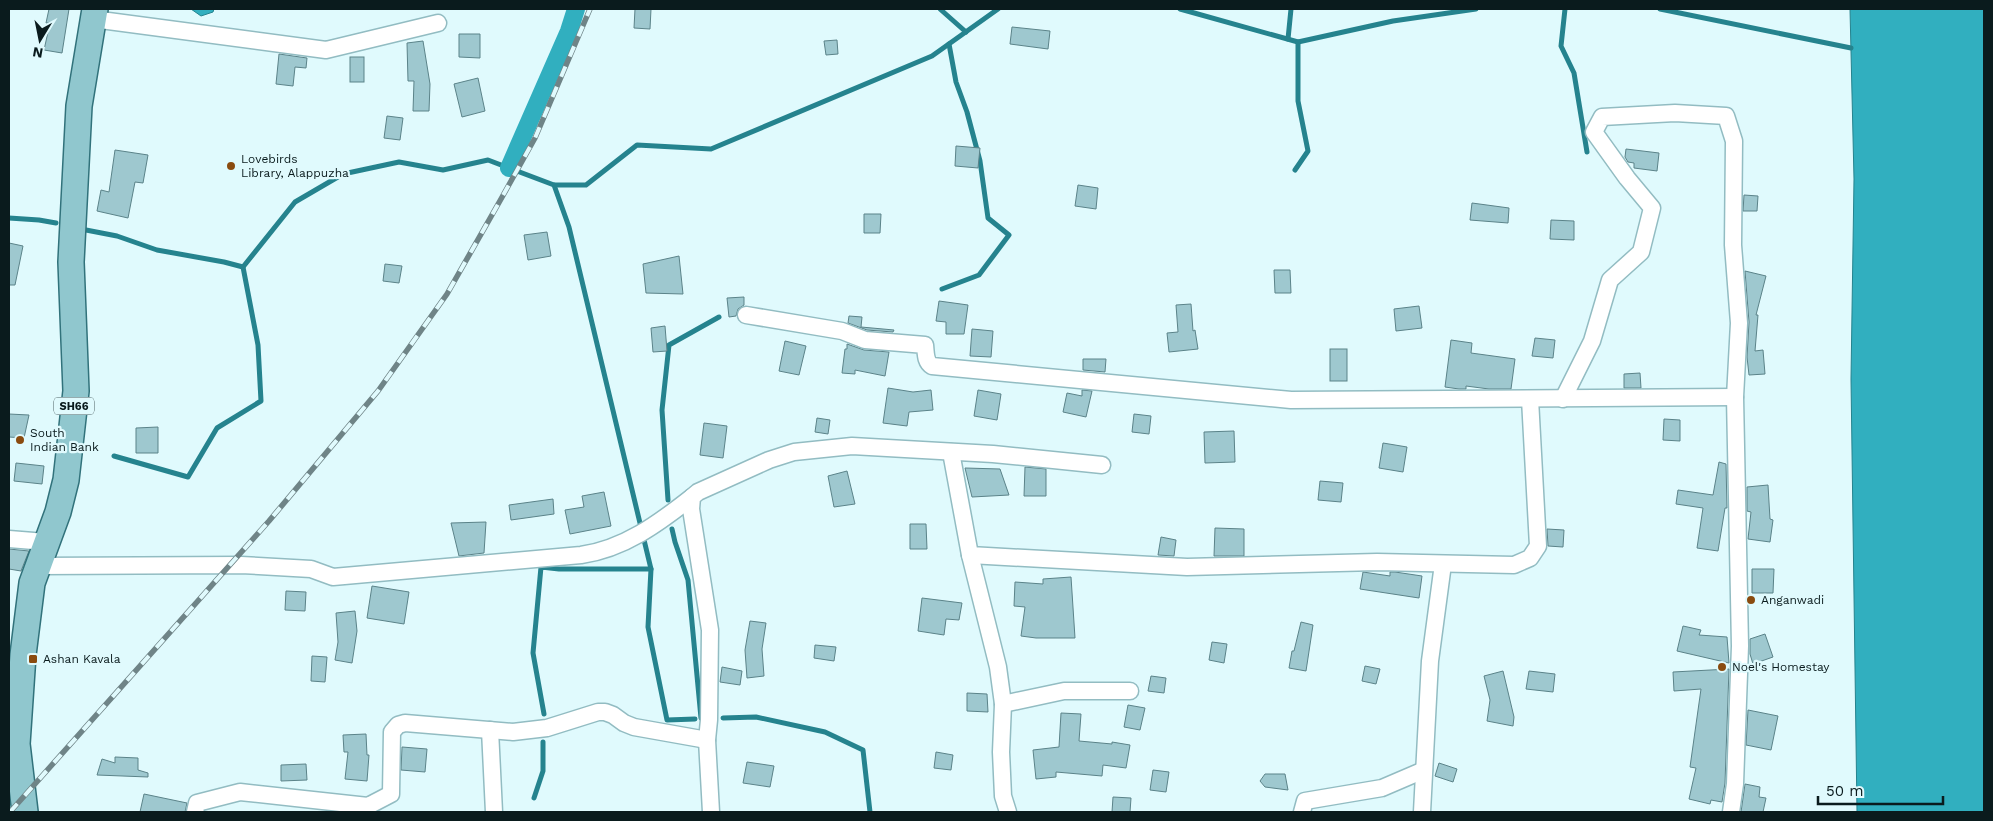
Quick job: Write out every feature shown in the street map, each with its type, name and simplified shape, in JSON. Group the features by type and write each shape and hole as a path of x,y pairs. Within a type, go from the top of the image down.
{"main road":[{"name":"SH66","path":"25,812 17,744 16,655 32,583 58,512 66,480 76,391 71,262 79,106 94,14"}],"street":[{"path":"94,14 326,50 438,23"},
{"path":"1563,399 1592,341 1610,280 1641,252 1652,208 1627,178 1594,132 1602,117 1675,113 1726,116 1734,141 1733,245 1739,323 1735,397 1740,646 1735,784 1731,812"},
{"path":"746,314 842,330 865,340 925,345 926,358 928,364 932,366 1291,400 1735,397"},
{"path":"970,555 1187,567 1377,562 1514,565 1530,558 1538,546 1530,399"},
{"path":"38,566 241,565 311,569 333,577 598,553 657,525 698,492 760,464 794,452 852,446 951,452 1102,465"},
{"path":"951,452 970,555 995,650 1003,704 1001,761 1003,796 1008,812"},
{"path":"692,497 691,509 710,630 707,740 711,812"},
{"path":"9,539 46,542"},
{"path":"1422,812 1430,661 1443,564"},
{"path":"1003,704 1064,691 1130,691"},
{"path":"195,812 197,803 240,792 368,806 391,794 392,732 398,724 405,723 514,732 534,730 598,712 605,712 634,727 707,740"},
{"path":"490,730 494,812"},
{"path":"1302,812 1305,801 1382,788 1424,770"}],"water":[{"path":"191,9 214,9 213,12 201,16"},
{"path":"1850,9 1984,9 1984,812 1857,812 1851,379 1854,179"}],"building":[{"path":"49,9 69,9 62,53 44,50 50,23 46,23"},
{"path":"635,9 651,9 650,29 634,28"},
{"path":"1012,27 1050,31 1048,49 1010,44"},
{"path":"459,34 480,34 480,58 459,57"},
{"path":"837,40 838,54 826,55 824,41"},
{"path":"423,41 430,84 429,111 413,111 414,81 408,81 407,43"},
{"path":"279,54 307,58 306,68 295,67 293,86 276,84"},
{"path":"350,57 364,57 364,82 350,82"},
{"path":"478,78 485,111 462,117 454,84"},
{"path":"387,116 403,118 400,140 384,138"},
{"path":"956,146 980,148 978,168 955,166"},
{"path":"1626,149 1659,153 1657,171 1634,168 1634,163 1628,162 1625,157"},
{"path":"115,150 148,155 143,183 135,182 128,218 97,211 101,190 109,192"},
{"path":"1078,185 1098,188 1096,209 1075,206"},
{"path":"1744,195 1758,196 1757,211 1743,211"},
{"path":"1472,203 1509,208 1508,223 1470,220"},
{"path":"864,214 881,214 880,233 864,233"},
{"path":"1551,220 1574,221 1574,240 1550,239"},
{"path":"547,232 551,256 528,260 524,235"},
{"path":"9,243 23,246 15,285 9,285"},
{"path":"679,256 683,294 646,293 643,264"},
{"path":"385,264 402,266 399,283 383,281"},
{"path":"1274,270 1290,270 1291,293 1275,293"},
{"path":"1745,271 1766,276 1756,315 1758,315 1755,351 1763,350 1765,374 1749,375 1747,357 1749,322"},
{"path":"744,297 744,305 738,309 736,316 729,317 727,298"},
{"path":"939,301 968,305 964,334 946,334 946,322 936,321"},
{"path":"1191,304 1193,331 1195,330 1198,349 1169,352 1167,333 1178,332 1176,305"},
{"path":"1419,306 1422,328 1396,331 1394,309"},
{"path":"849,316 862,317 861,327 894,330 893,332 867,330 848,323"},
{"path":"665,326 667,351 653,352 651,328"},
{"path":"972,329 993,331 991,357 970,356"},
{"path":"1535,338 1555,340 1553,358 1532,356"},
{"path":"1451,340 1472,343 1471,353 1515,359 1511,389 1466,386 1466,389 1445,387"},
{"path":"785,341 806,346 799,375 779,371"},
{"path":"847,344 864,350 889,352 885,376 855,370 855,374 842,373"},
{"path":"1330,349 1347,349 1347,381 1330,381"},
{"path":"1083,359 1106,359 1105,372 1083,370"},
{"path":"1640,373 1641,388 1624,388 1624,374"},
{"path":"888,388 913,392 931,390 933,410 909,412 907,426 883,423"},
{"path":"978,390 1001,394 997,420 974,416"},
{"path":"1082,390 1092,391 1086,417 1063,412 1067,393 1082,396"},
{"path":"9,414 29,415 24,438 9,437"},
{"path":"1134,414 1151,416 1149,434 1132,432"},
{"path":"817,418 830,420 828,434 815,432"},
{"path":"1664,419 1680,420 1680,441 1663,440"},
{"path":"704,423 727,426 723,458 700,455"},
{"path":"158,427 158,453 136,453 136,428"},
{"path":"1234,431 1235,462 1205,463 1204,432"},
{"path":"1383,443 1407,447 1403,472 1379,468"},
{"path":"1719,462 1726,464 1727,508 1725,508 1718,551 1697,548 1703,508 1676,504 1678,490 1713,495"},
{"path":"16,463 44,466 42,484 14,481"},
{"path":"1025,467 1046,469 1046,496 1024,496"},
{"path":"965,468 1000,469 1009,495 972,497"},
{"path":"847,471 855,504 834,507 828,476"},
{"path":"1320,481 1343,483 1341,502 1318,500"},
{"path":"1768,485 1770,519 1773,520 1770,542 1748,539 1751,512 1747,511 1747,487"},
{"path":"604,492 611,526 570,534 565,510 584,507 582,496"},
{"path":"553,499 554,514 511,520 509,505"},
{"path":"486,522 484,553 459,556 451,523"},
{"path":"910,524 926,524 927,549 910,549"},
{"path":"1215,528 1244,529 1244,556 1214,556"},
{"path":"1547,529 1564,530 1563,547 1548,546"},
{"path":"1161,537 1176,540 1174,556 1158,555"},
{"path":"9,549 29,551 21,571 9,569"},
{"path":"1752,569 1774,569 1773,593 1752,593"},
{"path":"1363,572 1390,576 1390,572 1395,572 1422,576 1419,598 1360,589"},
{"path":"1071,577 1075,638 1021,636 1025,607 1014,606 1015,582 1043,584 1043,579"},
{"path":"372,586 409,592 404,624 367,618"},
{"path":"286,591 306,592 305,611 285,610"},
{"path":"922,598 962,603 959,620 946,619 944,635 918,631"},
{"path":"355,611 357,631 352,663 335,660 338,642 336,613"},
{"path":"750,621 766,623 762,649 764,676 747,678 745,650"},
{"path":"1301,622 1313,625 1306,671 1289,668"},
{"path":"1683,626 1701,630 1699,635 1727,637 1729,663 1677,651"},
{"path":"1765,634 1773,657 1753,664 1750,654 1750,639"},
{"path":"1212,642 1227,644 1224,663 1209,660"},
{"path":"815,645 836,647 834,661 814,658"},
{"path":"312,656 327,657 325,682 311,681"},
{"path":"1365,666 1380,669 1376,684 1362,681"},
{"path":"722,667 742,671 740,685 720,682"},
{"path":"1729,669 1725,783 1722,802 1711,800 1710,804 1689,799 1696,768 1690,767 1701,689 1674,691 1673,672"},
{"path":"1503,671 1514,717 1513,726 1487,721 1490,700 1484,676"},
{"path":"1529,671 1555,674 1553,692 1526,689"},
{"path":"1151,676 1166,678 1164,693 1148,691"},
{"path":"967,693 987,694 988,712 967,711"},
{"path":"1128,705 1145,708 1140,730 1124,727"},
{"path":"1748,710 1778,716 1771,750 1746,745"},
{"path":"1061,713 1081,714 1079,741 1112,744 1112,742 1130,745 1126,768 1103,765 1102,776 1056,772 1056,777 1036,779 1033,750 1059,747"},
{"path":"366,734 367,755 369,755 367,781 345,779 348,752 344,752 343,735"},
{"path":"402,747 427,749 425,772 401,770"},
{"path":"936,752 953,755 951,770 934,768"},
{"path":"115,757 138,758 138,770 148,773 148,777 97,775 102,759 115,763"},
{"path":"747,762 774,766 770,787 743,783"},
{"path":"1439,763 1457,769 1453,782 1435,776"},
{"path":"306,764 307,780 281,781 281,765"},
{"path":"1153,770 1169,772 1166,792 1150,790"},
{"path":"1265,774 1285,774 1288,790 1265,787 1260,781"},
{"path":"1745,784 1760,787 1759,797 1766,798 1763,812 1741,812"},
{"path":"144,794 187,803 185,812 140,812"},
{"path":"1113,797 1131,798 1130,812 1112,812"}],"waterway":[{"path":"509,168 569,31 576,9"},
{"path":"940,9 966,32"},
{"path":"86,230 117,236 157,250 243,267 295,202 343,174 399,162 443,170 488,160 554,185 586,185 637,145 711,149 932,56 998,9"},
{"path":"1180,9 1298,42 1393,21 1476,9"},
{"path":"1288,39 1291,9"},
{"path":"1565,9 1561,46 1574,73 1587,152"},
{"path":"1660,9 1851,48"},
{"path":"1295,170 1308,151 1298,101 1298,42"},
{"path":"942,289 979,275 1009,235 988,218 980,161 967,112 956,82 949,44"},
{"path":"554,185 569,227 651,569 648,627 667,720 695,719"},
{"path":"9,218 56,223"},
{"path":"114,456 188,477 217,428 261,401 258,345 243,267"},
{"path":"668,500 662,410 669,345 719,317"},
{"path":"672,529 688,580 701,718"},
{"path":"544,714 533,653 541,567 559,569 651,569"},
{"path":"723,718 756,717 825,732 863,750 870,812"},
{"path":"534,798 543,771 543,742"}],"railway":[{"path":"10,812 269,521 378,391 447,294 535,138 590,9"}],"place":[{"name":"Lovebirds Library, Alappuzha","path":"231,166"},
{"name":"South Indian Bank","path":"20,440"},
{"name":"Anganwadi","path":"1751,600"},
{"name":"Ashan Kavala","path":"33,659"},
{"name":"Noel's Homestay","path":"1722,667"}]}
